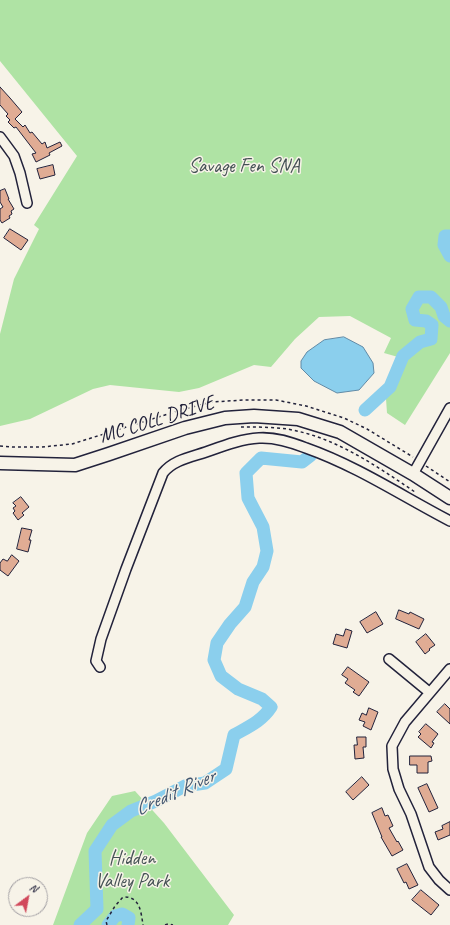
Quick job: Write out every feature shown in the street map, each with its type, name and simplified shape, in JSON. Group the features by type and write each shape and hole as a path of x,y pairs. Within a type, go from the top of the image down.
{"main road":[{"name":"MC COLL DRIVE","path":"0,463 75,465 185,428 224,418 254,416 298,419 340,432 413,474 450,498"}],"street":[{"path":"0,137 14,156 20,173 27,203"},
{"path":"413,474 450,408"},
{"path":"100,667 96,662 101,639 163,473 167,468 183,460 243,440 260,438 287,441 320,452 356,469 450,521"},
{"path":"389,659 429,692"},
{"path":"450,669 405,722 392,746 393,769 399,789 411,814 429,867 439,880 450,890"}],"path":[{"path":"0,446 42,447 72,444 184,409 212,402 276,400 306,406 344,418 367,429 450,482"},
{"path":"240,427 287,429 318,437 346,449 376,466 416,493"},
{"path":"107,925 106,921 114,906 123,897 127,896 136,901 140,909 143,925"},
{"path":"165,925 173,925"}],"green space":[{"name":"Savage Fen SNA","path":"0,0 450,0 450,353 405,425 387,413 385,384 395,379 398,357 384,353 391,338 350,316 319,317 295,339 271,367 254,365 199,388 179,392 110,385 93,389 30,419 0,426 0,334 14,279 39,229 34,225 77,156 0,61"},
{"name":"Hidden Valley Park","path":"135,791 164,823 234,915 228,925 53,925 87,833 112,796"}],"water":[{"path":"344,337 363,347 373,363 374,373 359,390 337,393 314,381 301,368 301,361 307,352 324,340"}],"building":[{"path":"0,87 22,112 15,119 23,127 25,125 30,133 32,132 42,144 45,142 47,148 60,142 62,146 49,153 50,155 36,162 32,154 36,153 16,127 14,128 8,122 10,120 6,116 8,114 0,105"},
{"path":"53,165 55,175 40,179 37,169"},
{"path":"5,189 8,199 14,209 11,211 12,214 9,216 10,218 2,223 0,220 0,209 3,207 0,202 0,191"},
{"path":"10,229 28,240 21,250 4,238"},
{"path":"21,497 29,507 22,513 24,515 18,520 13,513 15,511 13,508 16,506 13,503"},
{"path":"22,528 32,530 28,552 17,549"},
{"path":"12,555 19,561 8,576 0,570 0,563 3,559 7,561"},
{"path":"399,610 409,614 410,612 424,619 419,629 396,619"},
{"path":"376,612 383,624 367,633 360,622"},
{"path":"346,629 352,631 347,648 333,644 336,634 343,636"},
{"path":"426,634 435,645 425,654 416,642"},
{"path":"348,667 369,682 359,696 353,692 355,690 345,683 348,679 342,675"},
{"path":"445,704 450,709 450,724 437,712"},
{"path":"369,708 378,712 371,730 363,726 365,722 359,720 362,713 366,715"},
{"path":"426,724 438,734 432,742 434,743 431,748 418,737 421,734 419,732"},
{"path":"357,737 366,737 366,747 363,747 364,758 355,759 354,745 357,745"},
{"path":"410,756 431,756 432,761 428,762 428,773 417,773 417,765 410,765"},
{"path":"362,777 369,785 353,800 346,792"},
{"path":"427,784 438,808 429,812 418,788"},
{"path":"382,808 385,816 388,815 393,826 389,828 403,850 392,856 381,837 372,813"},
{"path":"450,822 450,835 438,840 435,832 443,829 442,826"},
{"path":"407,864 418,885 409,889 406,882 404,883 397,869"},
{"path":"421,890 439,905 431,915 412,900"}],"waterway":[{"name":"Credit River","path":"450,236 445,236 444,245 450,256"},
{"name":"Credit River","path":"365,410 390,387 403,356 420,342 431,339 432,325 426,321 415,320 412,309 419,297 431,297 441,307 444,316 450,321"},
{"name":"Credit River","path":"80,925 97,909 95,851 112,825 131,811 156,801 185,786 205,783 226,769 234,735 259,720 271,707 262,699 238,689 221,676 214,660 217,643 230,624 245,607 253,582 263,567 267,551 263,527 248,498 246,473 261,458 302,462 311,455"},
{"name":"Credit River","path":"108,925 115,916 122,914 129,918 128,925"}]}
